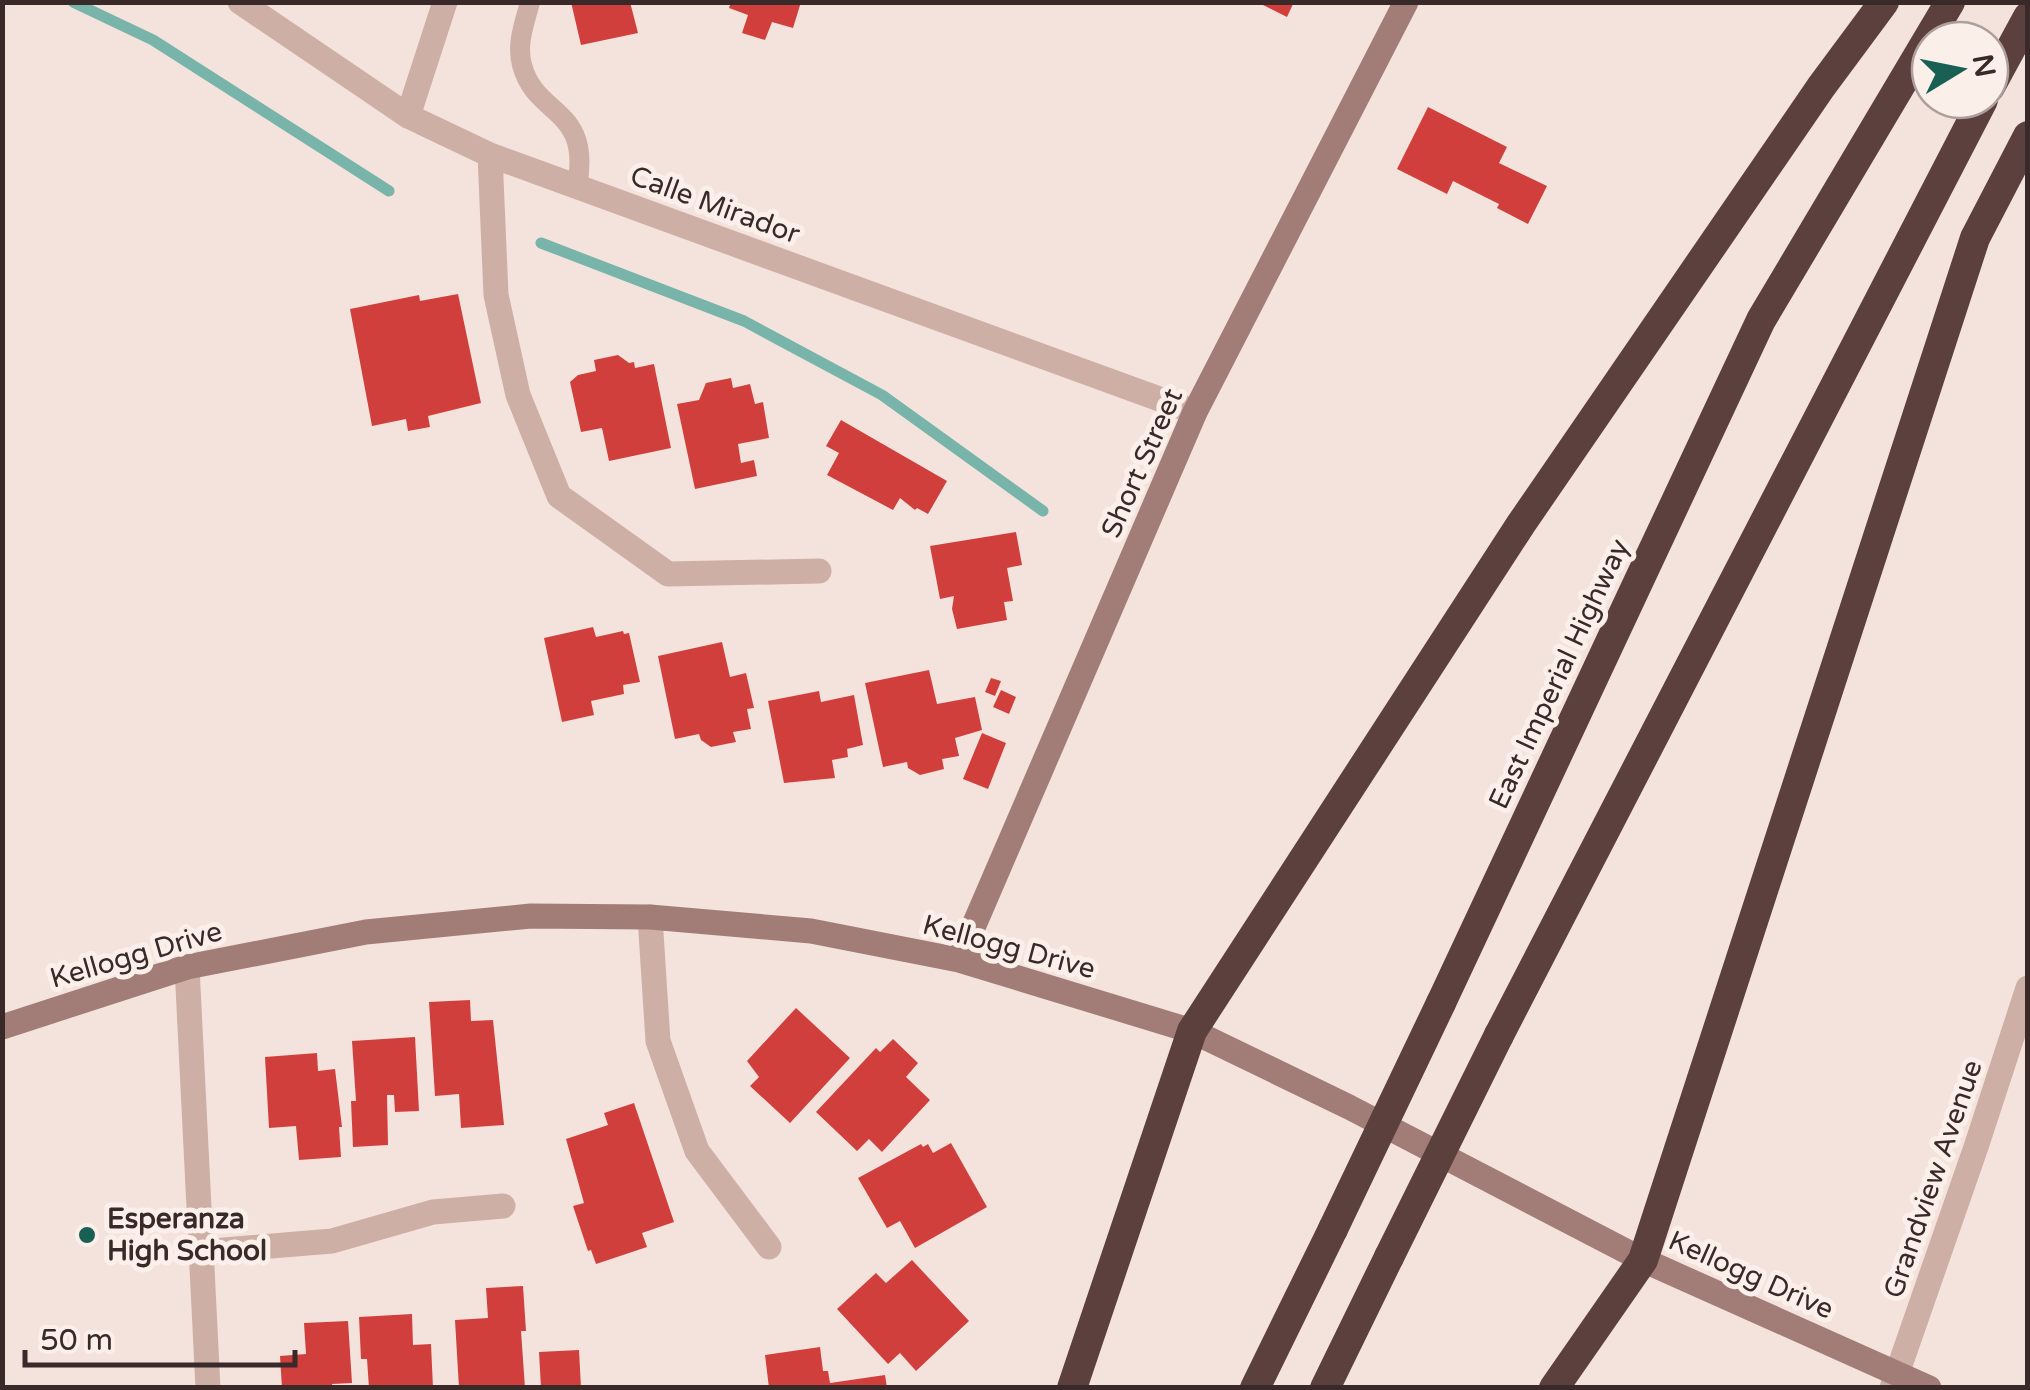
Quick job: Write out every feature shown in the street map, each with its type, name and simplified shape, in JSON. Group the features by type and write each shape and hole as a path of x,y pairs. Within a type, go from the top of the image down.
{"highway":[{"path":"1072,1388 1192,1031 1520,524 1884,2"},
{"name":"East Imperial Highway","path":"1254,1388 1441,1003 1761,320 1950,2"},
{"path":"2010,50 2028,16"},
{"path":"1325,1388 1500,1035 1973,120"},
{"path":"1554,1388 1643,1260 1975,238 2028,136"}],"main road":[{"name":"Short Street","path":"959,960 1196,412 1406,2"},
{"name":"Kellogg Drive","path":"2,1027 187,966 366,932 531,916 650,917 811,931 959,960 1192,1031 1349,1107 1643,1260 1895,1380 1928,1388"}],"street":[{"name":"Calle Mirador","path":"240,2 408,116 490,154 1196,412"},
{"path":"408,116 445,2"},
{"path":"490,154 496,295 518,395 559,496 668,574 818,571"},
{"path":"650,917 658,1041 697,1151 769,1248"},
{"path":"187,966 208,1388"},
{"name":"Grandview Avenue","path":"1895,1380 2028,988"},
{"path":"202,1252 332,1240 432,1212 503,1206"}],"lane":[{"path":"530,2 520,38 522,64 534,88 562,114 576,137 583,158 577,186"}],"building":[{"path":"571,2 630,2 638,33 581,45"},
{"path":"731,2 801,2 793,28 772,22 765,40 742,33 748,15 729,8"},
{"path":"1257,2 1294,2 1287,17"},
{"path":"1428,107 1507,147 1499,163 1547,186 1528,224 1453,181 1447,194 1397,169"},
{"path":"458,294 481,403 428,416 430,427 408,431 406,419 372,426 350,309 419,295 420,301"},
{"path":"618,355 634,362 635,368 654,364 671,448 609,461 602,428 581,432 570,382 578,375 596,371 594,360"},
{"path":"731,378 733,388 750,384 755,404 763,402 769,438 738,444 741,463 754,460 757,476 695,489 677,404 699,400 706,383"},
{"path":"841,420 947,481 928,514 900,498 893,510 827,475 839,453 826,446"},
{"path":"1016,532 1022,565 1007,568 1013,601 1004,602 1007,620 957,629 952,609 954,596 940,599 930,546"},
{"path":"593,627 596,637 629,633 640,682 623,685 624,694 591,701 594,715 562,722 544,638"},
{"path":"722,642 730,677 746,673 754,708 747,709 751,729 733,732 736,742 711,747 699,734 675,739 658,656"},
{"path":"929,670 937,704 975,697 982,730 955,738 959,756 942,759 944,769 920,775 908,768 907,762 883,767 865,683"},
{"path":"991,678 1001,681 995,696 985,692"},
{"path":"1001,690 1016,697 1009,714 993,707"},
{"path":"819,691 821,702 854,695 863,745 847,749 848,757 832,760 835,778 784,783 768,701"},
{"path":"982,733 1006,743 988,789 963,779"},
{"path":"470,1000 471,1021 493,1020 504,1125 461,1128 459,1094 435,1096 429,1002"},
{"path":"796,1008 850,1058 790,1123 750,1086 759,1077 747,1061"},
{"path":"415,1037 419,1111 395,1112 394,1095 387,1095 388,1145 353,1147 351,1101 356,1101 352,1041"},
{"path":"893,1039 918,1063 906,1077 930,1100 882,1152 869,1139 857,1151 816,1112 876,1048 880,1052"},
{"path":"317,1053 318,1071 335,1069 342,1127 341,1157 299,1160 296,1126 269,1128 265,1057"},
{"path":"634,1103 674,1222 642,1233 647,1247 596,1264 573,1206 584,1203 566,1139 608,1125 604,1113"},
{"path":"951,1143 987,1207 915,1248 900,1221 887,1228 858,1178 921,1144 928,1144 933,1153"},
{"path":"912,1260 969,1321 916,1371 900,1353 888,1364 837,1309 876,1273 886,1283"},
{"path":"523,1286 525,1388 459,1388 455,1320 488,1318 486,1288"},
{"path":"412,1314 413,1345 431,1344 433,1388 369,1388 367,1359 361,1359 359,1317"},
{"path":"348,1321 352,1383 332,1384 333,1388 282,1388 280,1356 306,1354 304,1323"},
{"path":"820,1347 823,1371 828,1371 830,1383 885,1375 887,1388 769,1388 765,1355"},
{"path":"579,1350 581,1388 541,1388 539,1352"}],"waterway":[{"path":"73,2 153,40 389,191"},
{"path":"541,243 744,321 882,395 1043,511"}],"place":[{"name":"Esperanza High School","path":"87,1235"}]}
